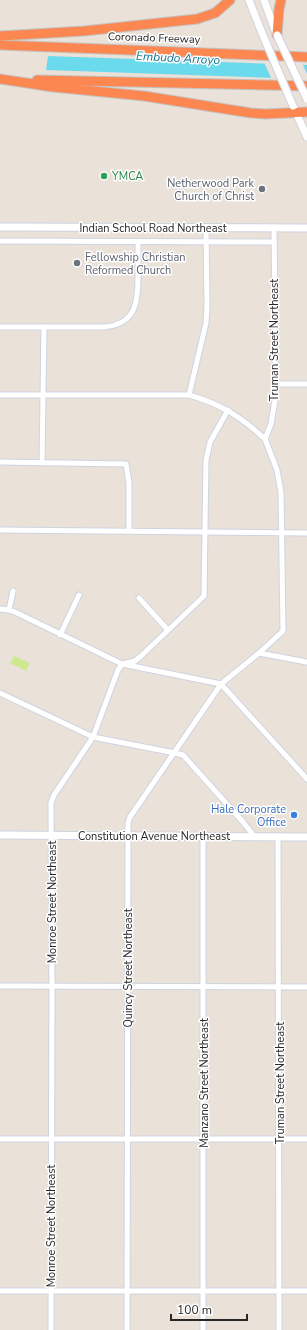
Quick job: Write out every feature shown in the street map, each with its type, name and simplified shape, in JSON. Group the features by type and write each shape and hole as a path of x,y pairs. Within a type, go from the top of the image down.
{"highway":[{"path":"0,36 84,31 197,19 215,13 223,8 230,0"},
{"path":"277,35 281,0"},
{"name":"Coronado Freeway","path":"0,45 268,54 307,57"},
{"path":"268,54 307,50"},
{"path":"0,79 53,87 144,96 251,113 265,114 294,109 307,112"},
{"path":"0,79 307,86"}],"street":[{"path":"249,0 307,137"},
{"path":"264,0 277,35 307,99"},
{"name":"Indian School Road Northeast","path":"0,227 307,228"},
{"path":"189,395 206,323 206,228"},
{"name":"Truman Street Northeast","path":"265,439 271,424 276,394 274,228"},
{"path":"0,241 274,242"},
{"path":"0,327 111,327 123,322 132,313 137,304 138,242"},
{"path":"42,463 44,327"},
{"path":"276,384 307,384"},
{"path":"0,395 189,395 216,404 228,410 246,422 265,439 278,470 281,492 283,631 259,653"},
{"path":"122,664 135,661 204,596 206,460 210,442 228,410"},
{"path":"0,462 126,464 130,483 129,531"},
{"path":"0,530 307,533"},
{"path":"9,610 13,591"},
{"path":"60,635 79,595"},
{"path":"139,598 168,630"},
{"path":"0,609 9,610 122,664 221,684 307,779"},
{"path":"259,653 307,662"},
{"name":"Quincy Street Northeast","path":"127,1330 128,823 130,817 221,684 259,653"},
{"name":"Monroe Street Northeast","path":"51,1330 51,803 54,795 93,737 118,670 122,664"},
{"path":"0,693 93,737 175,752 185,757 254,836"},
{"name":"Constitution Avenue Northeast","path":"0,835 307,837"},
{"name":"Manzano Street Northeast","path":"203,1330 204,836"},
{"name":"Truman Street Northeast","path":"278,836 278,981 280,987 279,1330"},
{"path":"0,986 307,987"},
{"path":"0,1139 307,1139"},
{"path":"0,1291 307,1291"}],"green space":[{"path":"14,656 30,663 26,671 10,663"}],"water":[{"path":"48,56 307,65 307,79 46,70"}],"pier":[{"path":"264,62 302,63 307,74 307,81 272,80"}],"place":[{"name":"YMCA","path":"104,176"},
{"name":"Netherwood Park Church of Christ","path":"262,189"},
{"name":"Fellowship Christian Reformed Church","path":"77,263"},
{"name":"Hale Corporate Office","path":"294,815"}],"water label":[{"name":"Embudo Arroyo","path":"178,58"}]}
